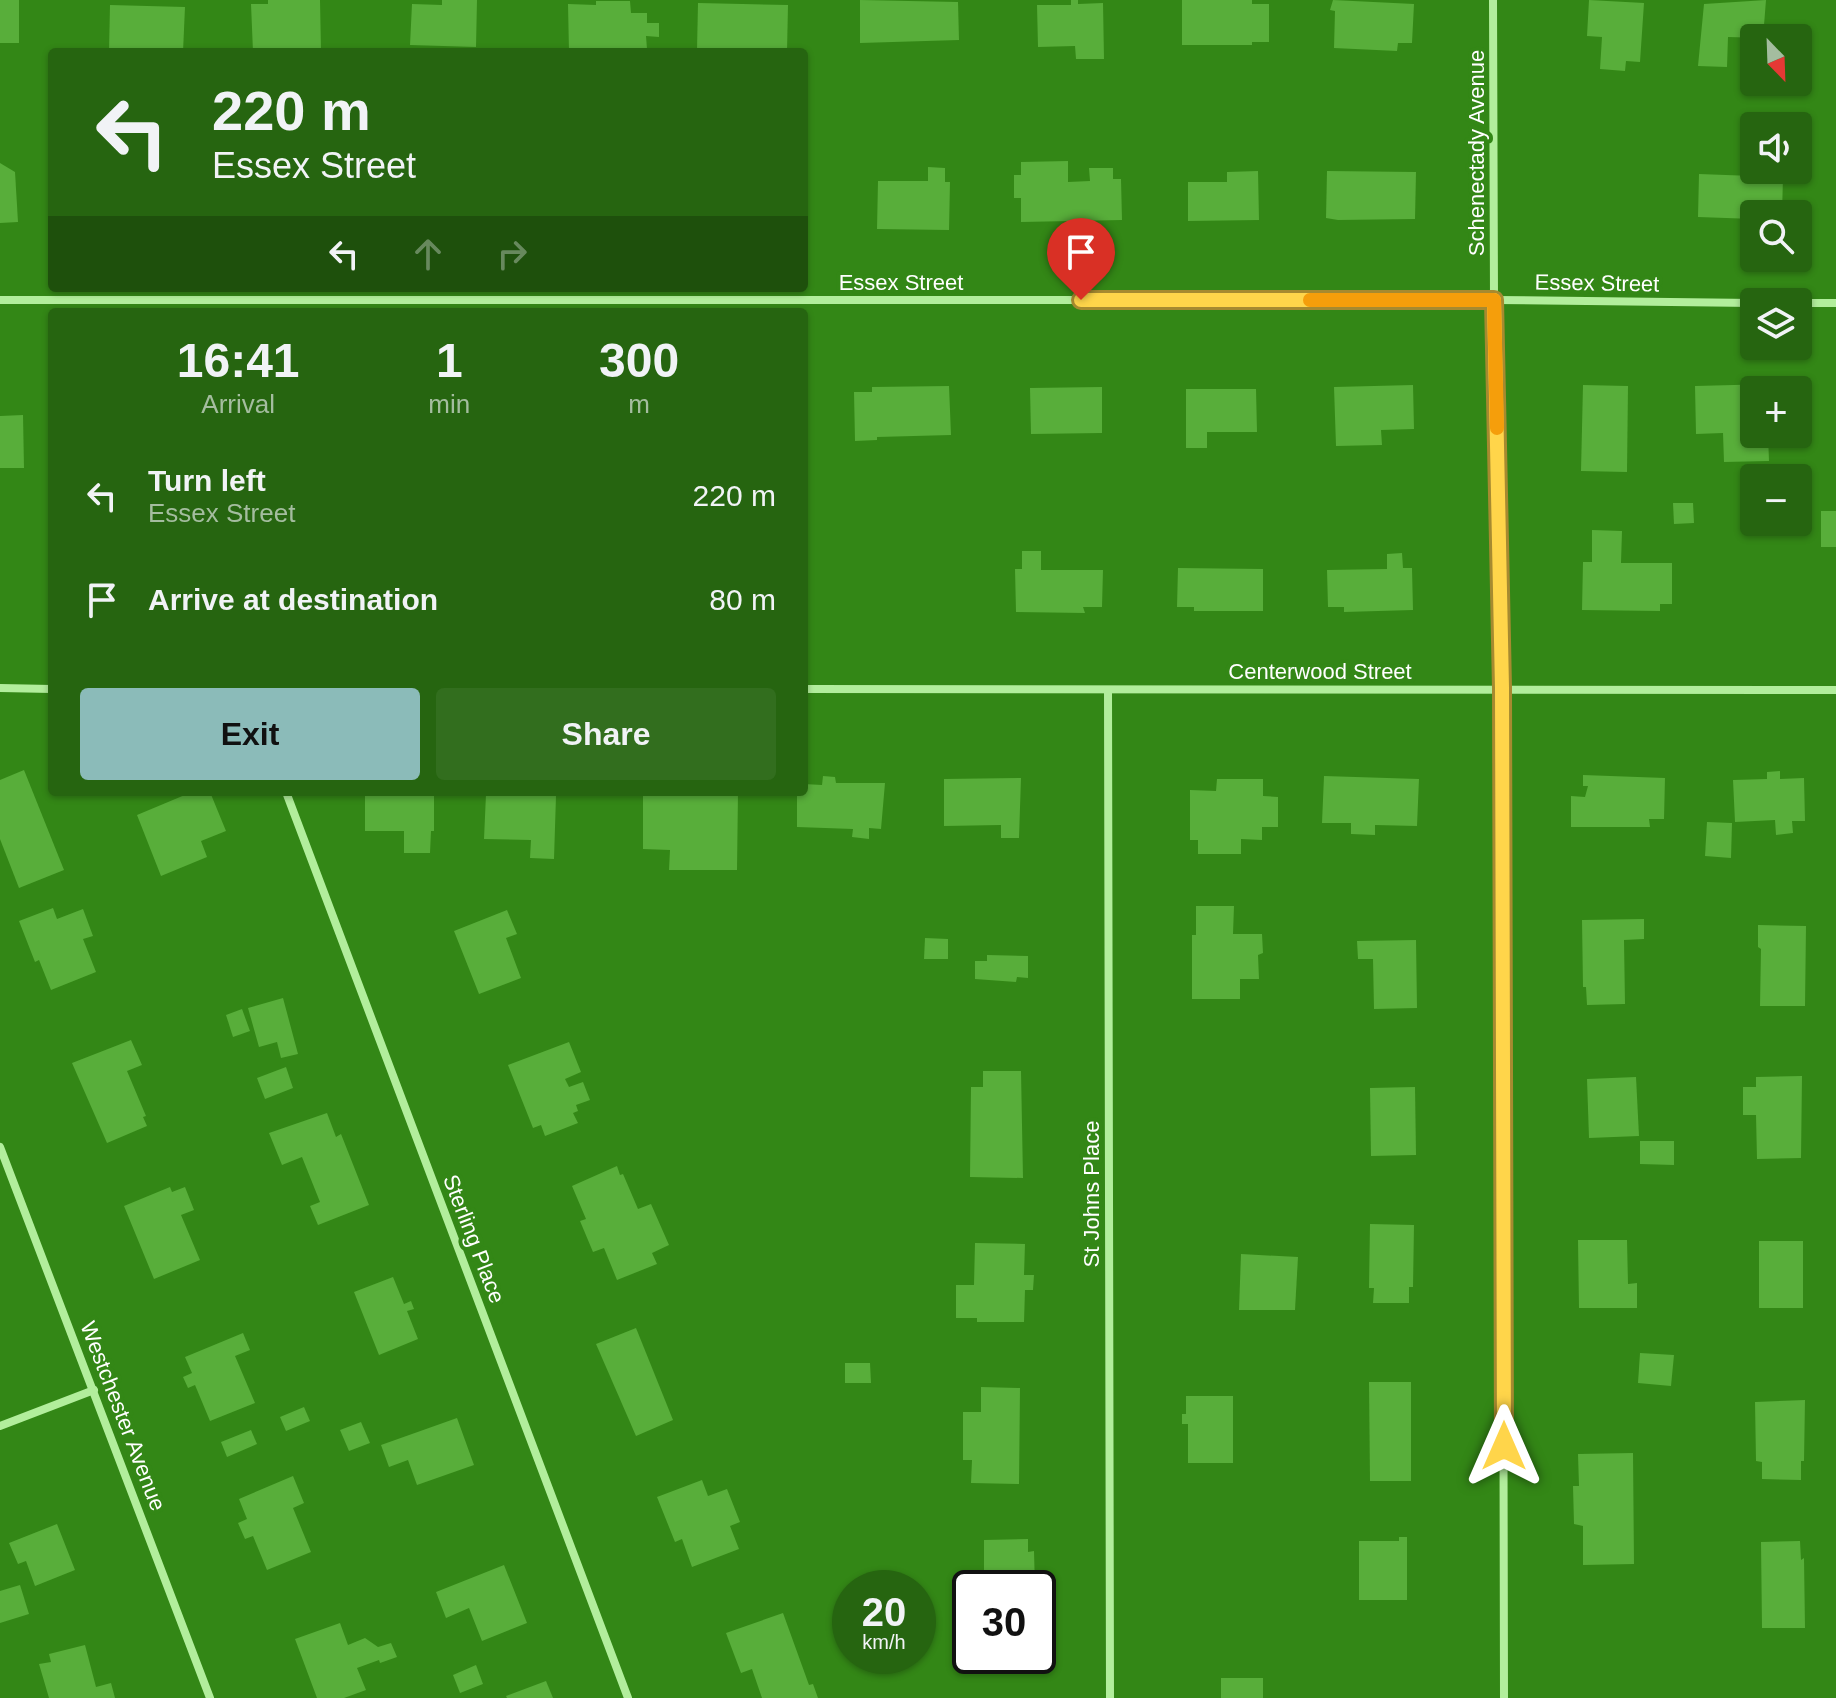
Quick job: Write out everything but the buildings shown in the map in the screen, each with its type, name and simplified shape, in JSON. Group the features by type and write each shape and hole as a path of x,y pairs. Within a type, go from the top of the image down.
{"street":[{"name":"Schenectady Avenue","path":"1493,0 1494,300 1502,688 1504,1698"},
{"name":"Essex Street","path":"0,300 1494,300 1740,303"},
{"path":"1812,303 1836,303"},
{"path":"0,688 48,689"},
{"name":"Centerwood Street","path":"808,689 1836,690"},
{"name":"St Johns Place","path":"1108,690 1110,1698"},
{"name":"Sterling Place","path":"288,796 628,1698"},
{"name":"Westchester Avenue","path":"0,1147 210,1698"},
{"path":"0,1426 94,1390"}],"slow traffic":[{"path":"1310,300 1494,300 1497,428"}],"route":[{"path":"1081,300 1494,300 1502,688 1504,1446"}]}
